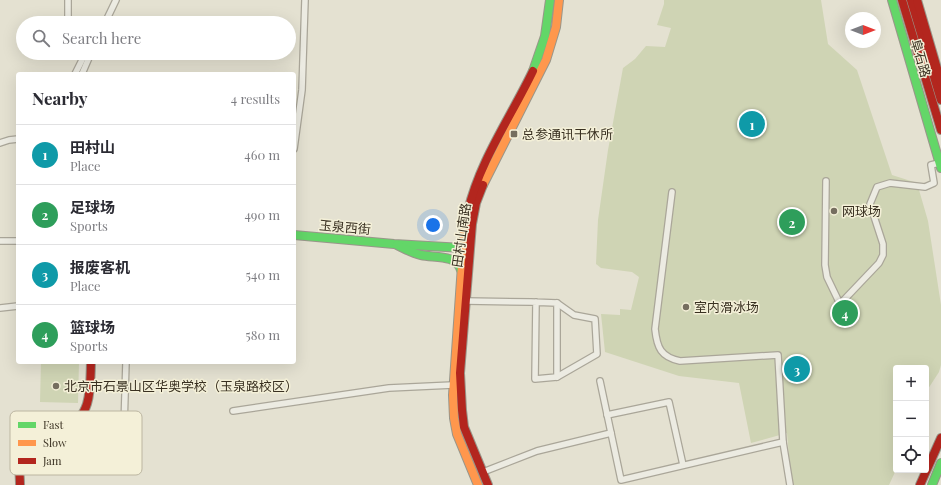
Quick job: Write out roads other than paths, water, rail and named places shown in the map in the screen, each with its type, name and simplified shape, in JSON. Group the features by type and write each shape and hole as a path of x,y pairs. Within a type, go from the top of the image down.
{"main road":[{"name":"田村山南路","path":"478,485 457,434 454,418 453,384 465,222 472,191 542,48 548,20 550,0"},
{"name":"田村山南路","path":"488,485 466,433 462,414 460,373 471,231 476,203 489,172 546,60 554,36 559,0"},
{"name":"阜石路","path":"892,0 940,166"},
{"name":"阜石路","path":"902,0 941,130"},
{"name":"阜石路","path":"911,0 941,100"},
{"name":"阜石路","path":"917,0 941,82"},
{"name":"玉泉西街","path":"296,235 394,244 463,248"},
{"path":"394,244 408,252 456,261 460,266 461,272"},
{"path":"83,411 90,389 91,364"},
{"path":"920,485 941,438"},
{"path":"932,485 941,463"}],"street":[{"path":"68,0 68,16"},
{"path":"108,16 116,0"},
{"path":"296,134 302,90 305,0"},
{"path":"76,72 82,60"},
{"path":"83,72 88,60"},
{"path":"0,143 16,139"},
{"path":"826,181 825,265 827,277 840,304 879,263 884,255 884,244 870,204 877,187 890,183 925,187 930,186 934,183 931,165 940,166"},
{"path":"672,192 655,329 656,342 662,352 671,359 680,361 778,355 783,442 790,485"},
{"path":"0,241 16,242"},
{"path":"466,301 536,302 557,304 574,315 595,319 597,354 557,377 536,379 536,302"},
{"path":"557,304 557,377"},
{"path":"0,308 16,306"},
{"path":"125,411 126,364"},
{"path":"600,380 621,480 783,442"},
{"path":"233,411 389,388 453,384"},
{"path":"607,415 669,402 683,465"},
{"path":"483,472 538,451 611,433"}],"place":[{"name":"田村山","path":"752,124"},
{"name":"总参通讯干休所","path":"514,134"},
{"name":"网球场","path":"834,211"},
{"name":"足球场","path":"792,222"},
{"name":"室内滑冰场","path":"686,307"},
{"name":"篮球场","path":"845,313"},
{"name":"报废客机","path":"797,369"},
{"name":"北京市石景山区华奥学校（玉泉路校区）","path":"56,386"}]}
